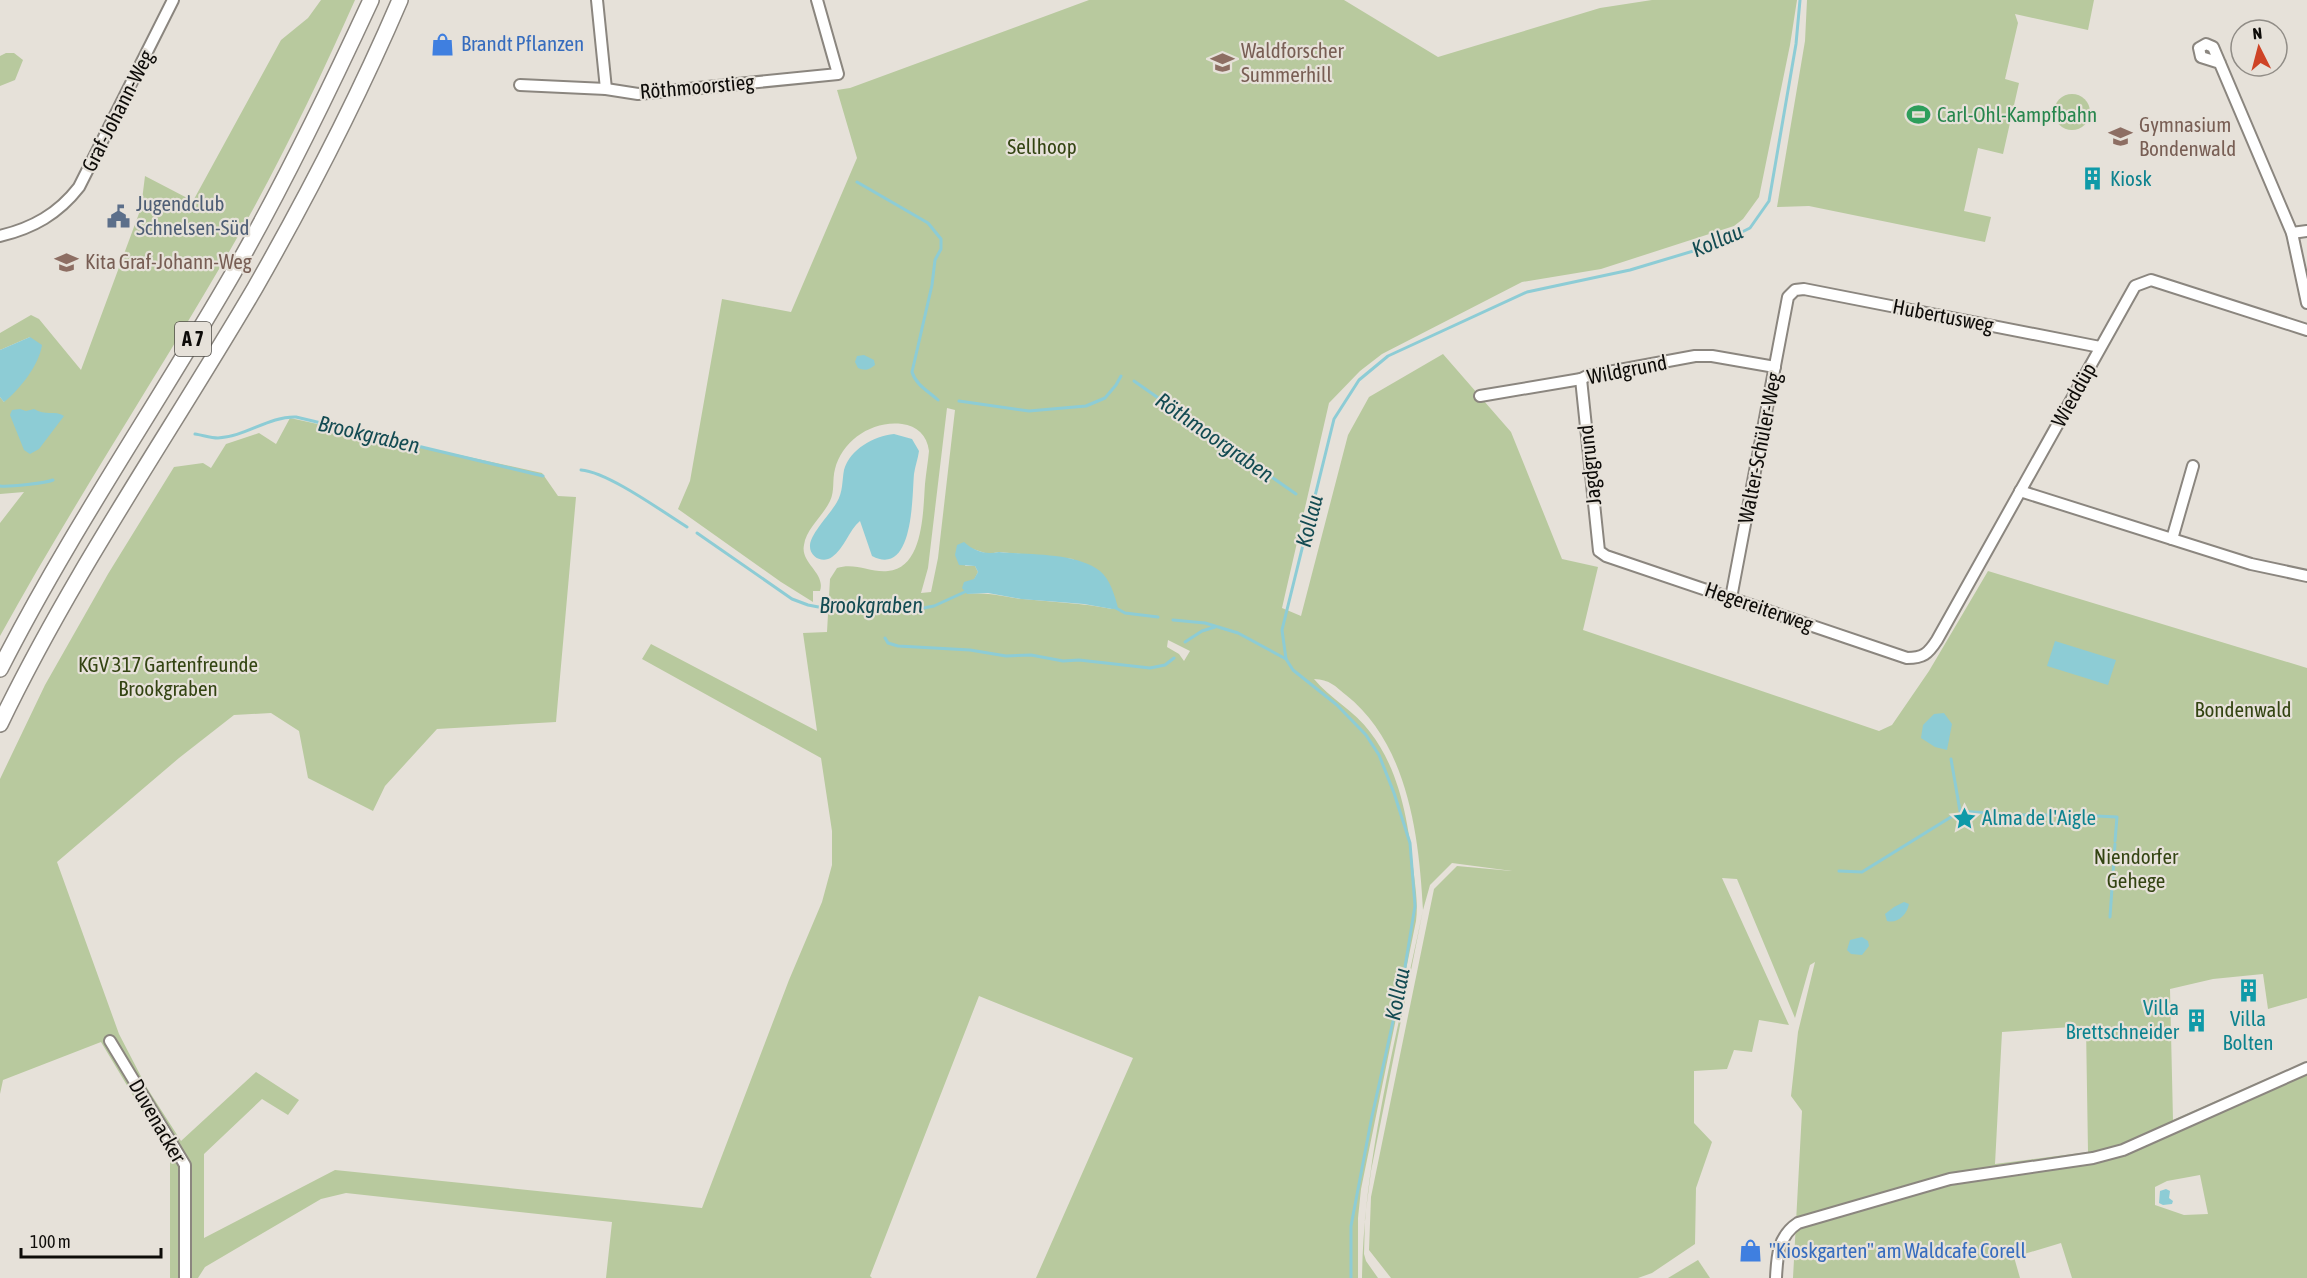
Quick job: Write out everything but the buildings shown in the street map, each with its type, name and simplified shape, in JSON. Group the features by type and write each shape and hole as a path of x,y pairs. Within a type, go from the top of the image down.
{"highway":[{"name":"A 7","path":"0,669 36,600 275,198 371,0"},
{"name":"A 7","path":"0,724 54,621 293,219 362,83 400,0"}],"street":[{"name":"Graf-Johann-Weg","path":"0,236 26,229 52,214 67,203 79,188 173,0"},
{"path":"597,0 606,89"},
{"name":"Röthmoorstieg","path":"520,85 606,89 638,94 838,74 817,0"},
{"path":"2220,63 2292,233 2307,303"},
{"path":"2292,233 2307,231"},
{"name":"Wieddüp","path":"1921,658 1929,653 2134,286 2151,280 2307,330"},
{"name":"Hubertusweg","path":"1788,297 1795,290 1804,289 2100,348"},
{"name":"Walter-Schüler-Weg","path":"1731,598 1788,297"},
{"name":"Wildgrund","path":"1480,396 1695,356 1712,356 1775,367"},
{"name":"Jagdgrund","path":"1581,379 1599,551"},
{"path":"2172,539 2193,466"},
{"path":"2020,491 2251,564 2307,576"},
{"name":"Hegereiterweg","path":"1599,551 1606,556 1906,658 1921,658"},
{"name":"Duvenacker","path":"110,1041 185,1165 185,1278"},
{"path":"1776,1278 1779,1246 1788,1229 1798,1223 1950,1179 2093,1158 2123,1150 2307,1068"}],"green space":[{"path":"321,0 355,0 292,134 222,264 54,542 0,636 0,523 24,492 0,494 0,397 4,402 30,337 0,350 0,333 31,315 39,319 81,370 141,208 145,176 193,201 281,40 308,18"},
{"path":"1089,0 1344,0 1438,57 1600,8 1652,0 1797,0 1759,197 1743,219 1734,226 1601,269 1522,282 1382,354 1360,371 1329,403 1282,608 1301,616 1348,435 1369,397 1443,354 1511,432 1562,559 1598,567 1583,630 1879,731 1892,725 1929,671 1988,571 2307,668 2307,998 2268,1009 2263,974 2213,979 2170,989 2173,1120 2307,1061 2307,1278 2072,1278 2061,1243 2014,1257 2020,1278 1793,1278 1802,1111 1791,1096 1798,1032 1815,962 1810,965 1795,1018 1737,879 1722,878 1789,1025 1759,1020 1752,1052 1734,1050 1727,1069 1694,1071 1694,1123 1712,1142 1696,1188 1695,1244 1652,1273 1638,1278 1391,1278 1369,1250 1371,1197 1434,889 1457,866 1512,871 1452,863 1430,885 1423,910 1413,822 1397,765 1384,739 1367,715 1335,686 1314,679 1364,724 1389,764 1406,819 1417,910 1361,1189 1358,1218 1358,1278 1036,1278 1133,1058 979,996 870,1276 872,1278 606,1278 612,1222 346,1193 321,1199 205,1267 198,1278 170,1278 170,1157 101,1042 3,1080 0,1094 0,779 45,685 108,574 174,467 203,463 211,468 226,444 259,433 276,444 290,418 542,473 558,496 576,497 556,722 437,729 385,786 373,811 308,778 299,731 271,713 234,715 179,758 57,862 119,1034 147,1088 181,1141 256,1072 299,1100 288,1115 262,1099 204,1154 204,1238 335,1170 702,1208 789,980 822,902 832,865 832,831 821,758 642,659 651,644 817,731 803,633 827,632 830,579 837,568 844,566 882,571 900,567 909,560 915,549 922,522 929,451 926,440 920,432 902,424 880,425 860,434 851,441 839,459 834,473 832,497 805,539 806,557 817,573 821,585 820,591 813,591 813,602 678,509 690,481 722,299 791,312 857,158 837,90 850,88","holes":["947,408 955,410 938,558 931,592 921,593 928,568","970,548 988,554 999,552 1073,559 1112,609 990,594 967,594 978,572 975,566 965,566","1168,640 1190,651 1184,661 1179,654 1167,647","2086,1026 2088,1152 1995,1164 2002,1032","2200,1175 2208,1214 2184,1215 2155,1205 2155,1187 2167,1181"]},
{"name":"Carl-Ohl-Kampfbahn","path":"1807,0 2094,0 2088,30 2015,14 2018,23 2005,79 2019,83 2003,154 1978,148 1964,211 1991,217 1985,242 1809,206 1777,207 1805,41"},
{"path":"14,53 23,60 15,80 0,86 0,56"},
{"path":"2072,94 2085,99 2090,112 2085,125 2072,130 2059,125 2054,112 2059,99"},
{"path":"1423,910 1372,1166 1393,1047"},
{"path":"1365,1226 1364,1254 1378,1278 1362,1278"},
{"path":"1698,1260 1710,1278 1668,1278"}],"water":[{"path":"30,337 42,345 37,361 22,384 4,402 0,397 0,350"},
{"path":"864,355 874,360 875,365 867,370 858,368 855,362 857,356"},
{"path":"34,409 64,416 39,449 30,454 24,450 10,415 12,410 26,411"},
{"path":"894,434 912,439 919,451 914,474 911,515 903,545 896,555 886,560 872,556 860,521 836,554 825,560 817,558 810,549 811,540 839,498 847,463 864,445 886,435"},
{"path":"964,542 984,553 1065,557 1090,565 1107,578 1118,608 1021,599 988,593 967,594 962,588 964,582 974,579 978,572 975,566 959,565 955,555 957,545"},
{"path":"2055,641 2116,660 2108,685 2047,666"},
{"path":"1944,713 1952,724 1947,750 1935,747 1921,738 1923,725 1934,714"},
{"path":"1904,902 1909,904 1904,915 1898,920 1887,921 1885,914"},
{"path":"1862,937 1868,941 1869,946 1862,955 1851,954 1847,950 1850,940"},
{"path":"2166,1189 2170,1191 2169,1198 2173,1201 2172,1204 2163,1205 2159,1203 2160,1191"}],"waterway":[{"name":"Kollau","path":"1351,1278 1351,1226 1371,1121 1405,967 1415,906 1410,843 1379,755 1366,735 1337,705 1293,670 1286,659 1282,630 1334,419 1359,380 1388,356 1527,292 1630,270 1720,243 1750,228 1769,201 1796,44 1800,0"},
{"name":"Röthmoorgraben","path":"857,182 928,223 941,239 941,249 935,260 932,285 912,372 919,384 938,400"},
{"name":"Röthmoorgraben","path":"959,401 1029,411 1086,406 1105,398 1121,376"},
{"name":"Röthmoorgraben","path":"1134,381 1296,494"},
{"name":"Brookgraben","path":"195,434 215,438 228,437 276,420 296,417 543,476"},
{"name":"Brookgraben","path":"581,470 592,472 620,485 687,527"},
{"name":"Brookgraben","path":"0,486 53,480"},
{"name":"Brookgraben","path":"697,533 792,599 808,605 829,609 908,611 934,606 969,590"},
{"name":"Brookgraben","path":"1114,607 1125,613 1158,617"},
{"name":"Brookgraben","path":"1173,620 1205,623 1238,633 1286,659"},
{"path":"1185,642 1202,631 1215,627"},
{"path":"885,638 888,643 898,646 970,650 1006,656 1031,655 1063,661 1079,660 1150,668 1165,665 1174,658"},
{"path":"1951,759 1960,811 2000,814"},
{"path":"2005,815 2073,815"},
{"path":"2076,815 2117,817 2115,841"},
{"path":"1839,871 1862,872 1951,817"},
{"path":"2110,917 2115,844"}],"place":[{"name":"Brandt Pflanzen","path":"443,44"},
{"name":"Waldforscher Summerhill","path":"1223,63"},
{"name":"Carl-Ohl-Kampfbahn","path":"1919,115"},
{"name":"Gymnasium Bondenwald","path":"2121,137"},
{"name":"Kiosk","path":"2092,179"},
{"name":"Jugendclub Schnelsen-Süd","path":"118,216"},
{"name":"Kita Graf-Johann-Weg","path":"67,262"},
{"name":"Alma de l'Aigle","path":"1964,818"},
{"name":"Villa Bolten","path":"2248,991"},
{"name":"Villa Brettschneider","path":"2197,1020"},
{"name":"\"Kioskgarten\" am Waldcafe Corell","path":"1751,1251"}],"park label":[{"name":"Sellhoop","path":"1042,147"},
{"name":"KGV 317 Gartenfreunde Brookgraben","path":"168,677"},
{"name":"Bondenwald","path":"2243,710"},
{"name":"Niendorfer Gehege","path":"2136,869"}]}
